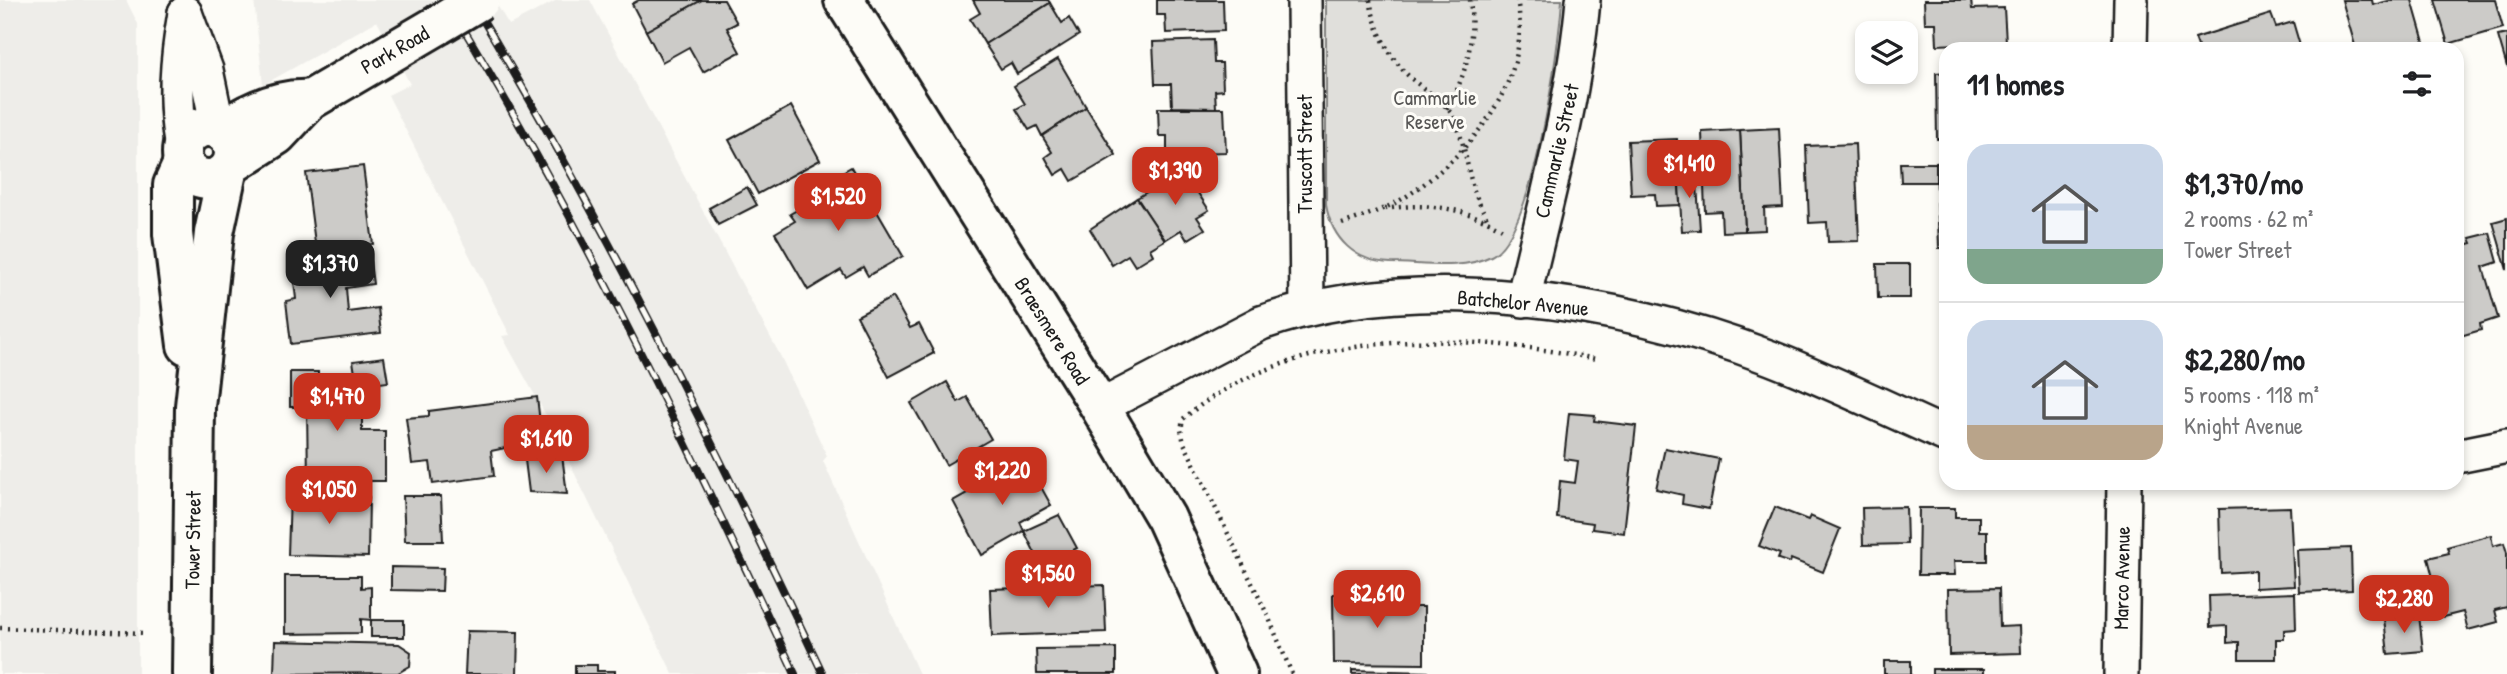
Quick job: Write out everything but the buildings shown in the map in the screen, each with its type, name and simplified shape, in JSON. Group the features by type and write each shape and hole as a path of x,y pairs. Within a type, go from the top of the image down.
{"main road":[{"name":"Park Road","path":"225,149 277,135 310,100 480,0"},
{"name":"Braesmere Road","path":"844,0 1100,407 1166,518 1237,674"},
{"path":"183,155 192,175 201,179 219,178 225,149"},
{"name":"Tower Street","path":"192,674 195,406 225,149"},
{"name":"Tower Street","path":"183,155 173,185 173,234 195,406"}],"street":[{"name":"Truscott Street","path":"1304,0 1307,308"},
{"name":"Cammarlie Street","path":"1523,300 1574,75 1583,0"},
{"path":"2130,42 2131,0"},
{"name":"Tower Street","path":"183,6 206,70 225,149"},
{"name":"Tower Street","path":"183,6 177,58 176,118 183,155"},
{"name":"Batchelor Avenue","path":"1100,407 1261,323 1307,308 1369,298 1407,296 1523,300 1604,311 1718,340 1771,358 1939,432"},
{"path":"2464,455 2507,446"},
{"name":"Marco Avenue","path":"2121,674 2124,490"}],"path":[{"path":"1370,0 1378,30 1394,58 1447,109 1458,128 1471,180 1488,220"},
{"path":"1447,109 1473,37 1470,0"},
{"path":"1306,241 1381,210 1421,186 1464,147 1495,107 1517,59 1520,37 1517,0"},
{"path":"1381,210 1442,207 1488,220 1535,248"},
{"path":"1292,674 1268,616 1184,443 1181,430 1183,419 1216,393 1266,370 1346,349 1408,342 1475,344 1596,359"},
{"path":"0,628 144,633"}],"shaded area":[{"path":"0,0 126,0 138,24 138,674 0,674"},
{"path":"254,0 494,0 509,25 557,0 590,0 781,357 827,456 823,461 919,674 673,674 547,417 502,336 510,335 388,95 410,84 377,21 263,85"}],"green space":[{"name":"Cammarlie Reserve","path":"1326,0 1562,0 1550,97 1532,178 1520,214 1506,241 1491,256 1454,265 1378,262 1356,253 1340,238 1326,205"}],"railway":[{"path":"446,0 495,81 586,247 714,502 795,674"},
{"path":"471,0 566,165 656,332 823,674"}]}
